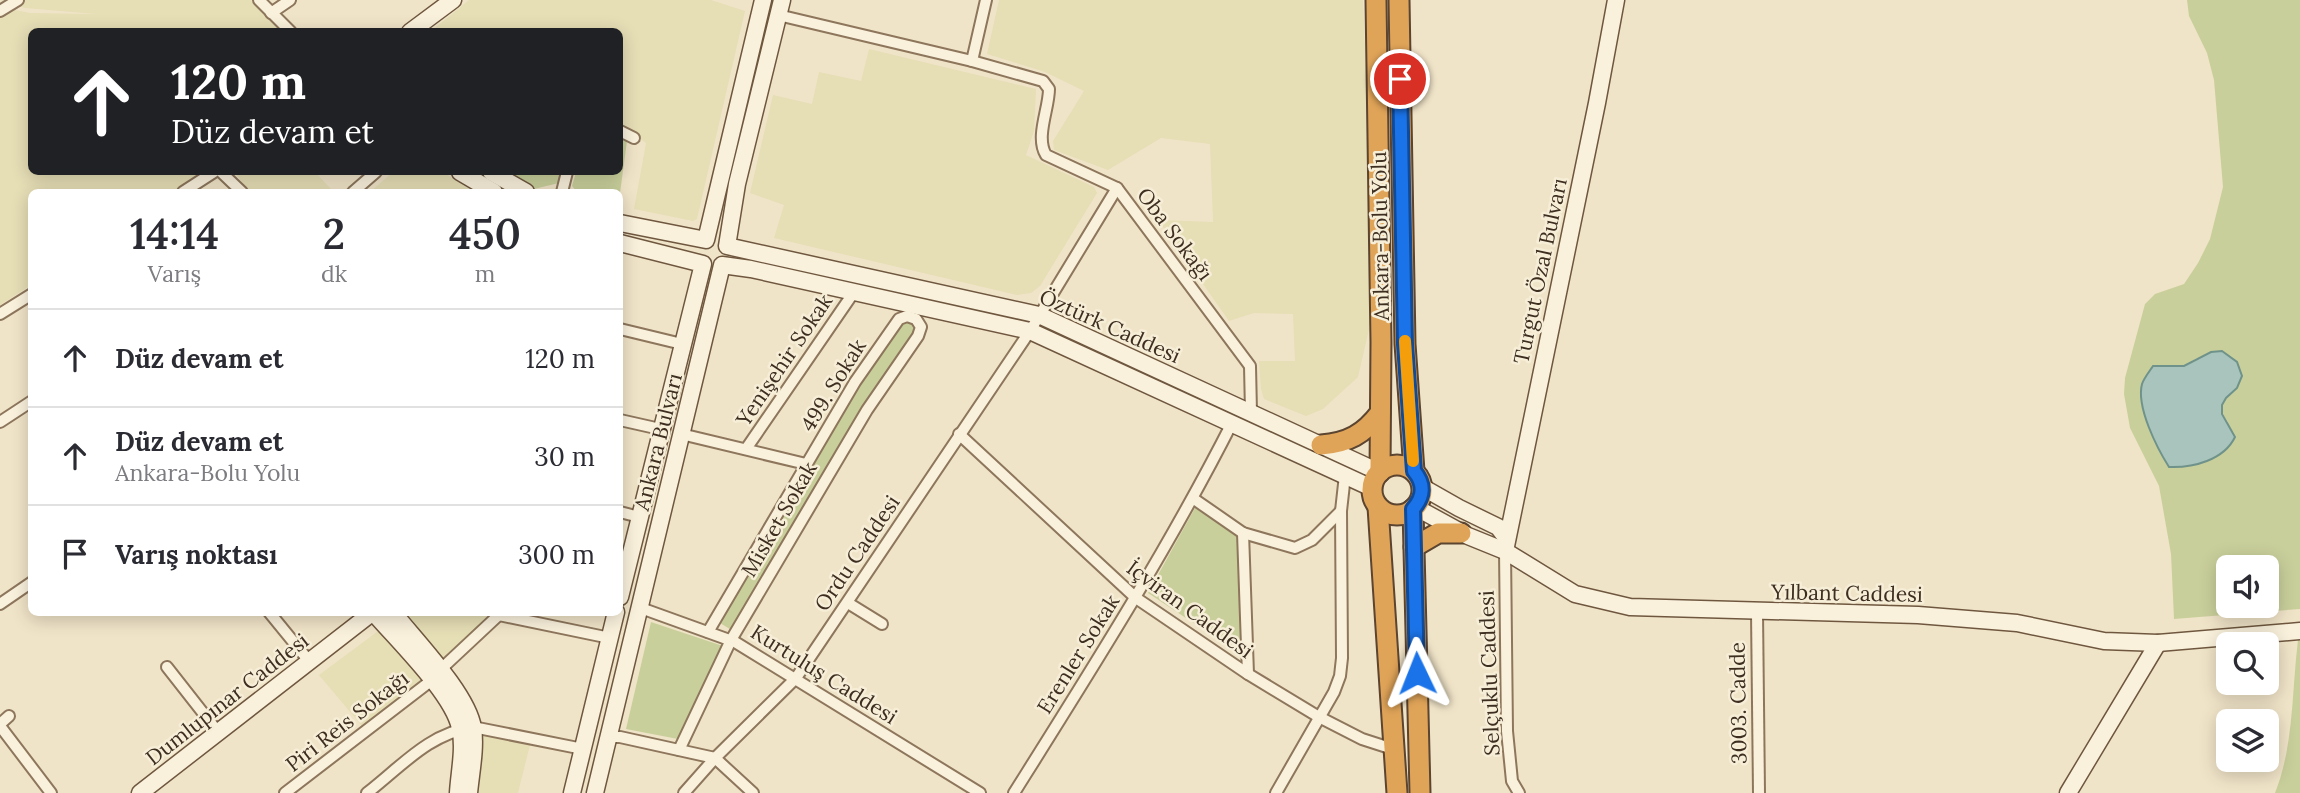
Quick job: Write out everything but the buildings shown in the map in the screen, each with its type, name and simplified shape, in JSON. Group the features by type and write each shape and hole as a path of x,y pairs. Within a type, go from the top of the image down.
{"highway":[{"name":"Ankara-Bolu Yolu","path":"1376,0 1380,413 1377,485 1397,793"},
{"name":"Ankara-Bolu Yolu","path":"1399,0 1405,344 1418,479"},
{"path":"1321,445 1339,443 1355,437 1369,427 1380,413"},
{"path":"1397,465 1418,479 1421,498 1414,508 1395,515 1377,485 1397,465"},
{"path":"1414,508 1420,793"},
{"path":"1414,547 1438,533 1461,533"}],"street":[{"path":"0,11 18,0"},
{"path":"259,0 287,28"},
{"path":"271,13 290,0"},
{"name":"Ankara Bulvarı","path":"623,584 703,264 699,249 706,240 763,0"},
{"path":"780,7 972,61 986,0"},
{"name":"Turgut Özal Bulvarı","path":"1506,545 1616,0"},
{"path":"415,28 447,2"},
{"name":"Ankara Bulvarı","path":"595,793 722,265 727,259 737,184 780,7"},
{"name":"Oba Sokağı","path":"972,61 1043,81 1049,89 1049,105 1040,139 1046,155 1117,188 1250,366 1251,412"},
{"path":"623,132 634,138"},
{"path":"188,189 209,175"},
{"path":"224,175 239,189"},
{"path":"356,189 373,175"},
{"path":"480,175 499,178 520,189"},
{"name":"Ordu Caddesi","path":"684,793 715,758 796,678 1030,331 1117,188"},
{"path":"623,224 706,240 718,239 727,246"},
{"path":"623,244 714,268 722,265"},
{"name":"Öztürk Caddesi","path":"727,246 1039,315 1321,445 1377,485"},
{"name":"Öztürk Caddesi","path":"722,265 1030,331 1345,475 1377,485"},
{"name":"Yenişehir Sokak","path":"747,449 854,292"},
{"path":"0,314 28,296"},
{"name":"499. Sokak","path":"708,632 855,382 901,317 914,318"},
{"name":"Misket Sokak","path":"679,750 731,640 867,410 918,336 921,327 914,318"},
{"path":"623,329 682,344"},
{"path":"0,422 28,404"},
{"path":"623,421 660,429"},
{"name":"Erenler Sokak","path":"1014,793 1136,598 1194,499 1232,424"},
{"name":"İçviran Caddesi","path":"959,434 1136,598 1248,674 1319,717 1362,739 1393,749"},
{"path":"681,435 806,464"},
{"path":"1276,793 1334,692 1340,676 1341,511 1345,475"},
{"name":"Yılbant Caddesi","path":"1418,479 1459,508 1498,527 1506,545"},
{"path":"1194,499 1243,533 1296,548 1312,540 1341,511"},
{"name":"Yılbant Caddesi","path":"1414,508 1461,533 1506,545 1575,594 1630,607 1919,615 2017,623 2104,641 2158,643 2300,631"},
{"path":"623,513 639,517"},
{"path":"1243,533 1248,674"},
{"name":"Selçuklu Caddesi","path":"1506,545 1507,731 1512,781 1519,793"},
{"path":"0,604 28,585"},
{"path":"848,603 882,624"},
{"name":"Kurtuluş Caddesi","path":"638,607 731,640 980,793"},
{"name":"3003. Cadde","path":"1756,612 1759,793"},
{"path":"272,616 309,661"},
{"name":"Dumlupınar Caddesi","path":"152,790 218,732 368,616"},
{"path":"377,616 463,704 467,728 469,793"},
{"path":"396,616 436,675"},
{"name":"Piri Reis Sokağı","path":"285,793 436,675 499,616"},
{"path":"510,616 610,638"},
{"path":"572,793 615,616"},
{"path":"2068,793 2158,643"},
{"path":"167,667 218,732"},
{"path":"9,716 0,725 51,793"},
{"path":"458,793 467,728"},
{"path":"368,793 440,736 467,728 583,749"},
{"path":"609,737 620,737 715,758 753,793"}],"shaded area":[{"path":"0,0 251,0 280,28 28,28 28,175 199,175 177,189 28,189 28,287 0,305 0,7 30,13 95,14 25,8"},
{"path":"469,0 711,0 745,11 697,219 693,221 634,209 646,143 623,127 623,28 435,28"},
{"path":"999,0 1363,0 1376,299 1358,377 1323,409 1306,416 1264,399 1259,361 1295,361 1293,314 1254,313 1229,321 1158,220 1213,222 1210,144 1161,138 1108,170 1054,150 1053,141 1084,91 1045,72 987,54"},
{"path":"869,49 1036,89 1034,131 1026,155 1094,187 1097,193 1040,286 1031,293 1017,295 774,238 784,205 750,193 773,95 812,104 819,72 861,81"},
{"path":"237,175 318,175 331,189 246,189"},
{"path":"390,175 448,175 469,189 373,189"},
{"path":"404,616 491,616 445,662"},
{"path":"381,629 424,680 362,726 319,675"},
{"path":"481,733 530,745 518,793 475,793"}],"green space":[{"path":"2187,0 2300,0 2300,609 2279,611 2279,555 2216,555 2216,616 2174,619 2171,554 2159,486 2130,428 2124,394 2125,378 2145,304 2155,294 2184,284 2198,263 2210,239 2223,187 2214,80 2207,53 2189,16","holes":["2197,358 2237,388 2223,404 2224,417 2228,422 2142,382 2153,366 2184,366"]},
{"path":"623,139 627,141 623,171"},
{"path":"561,175 559,183 534,189 515,177"},
{"path":"575,175 622,175 621,189 574,189 572,186"},
{"path":"911,321 917,329 733,631 719,622 784,507 875,358 900,322"},
{"path":"1195,508 1237,535 1240,542 1242,655 1148,593"},
{"path":"651,622 723,646 678,739 626,729"},
{"path":"2300,626 2300,793 2275,793 2282,773 2290,731"}],"water":[{"path":"2222,351 2237,362 2242,376 2237,388 2222,405 2222,414 2235,437 2216,457 2198,464 2169,467 2145,415 2141,393 2143,382 2153,366 2184,366 2211,352"}],"slow traffic":[{"path":"1405,341 1413,461"}],"route":[{"path":"1400,79 1405,344 1414,471 1422,487 1419,503 1413,509 1417,673"}]}
